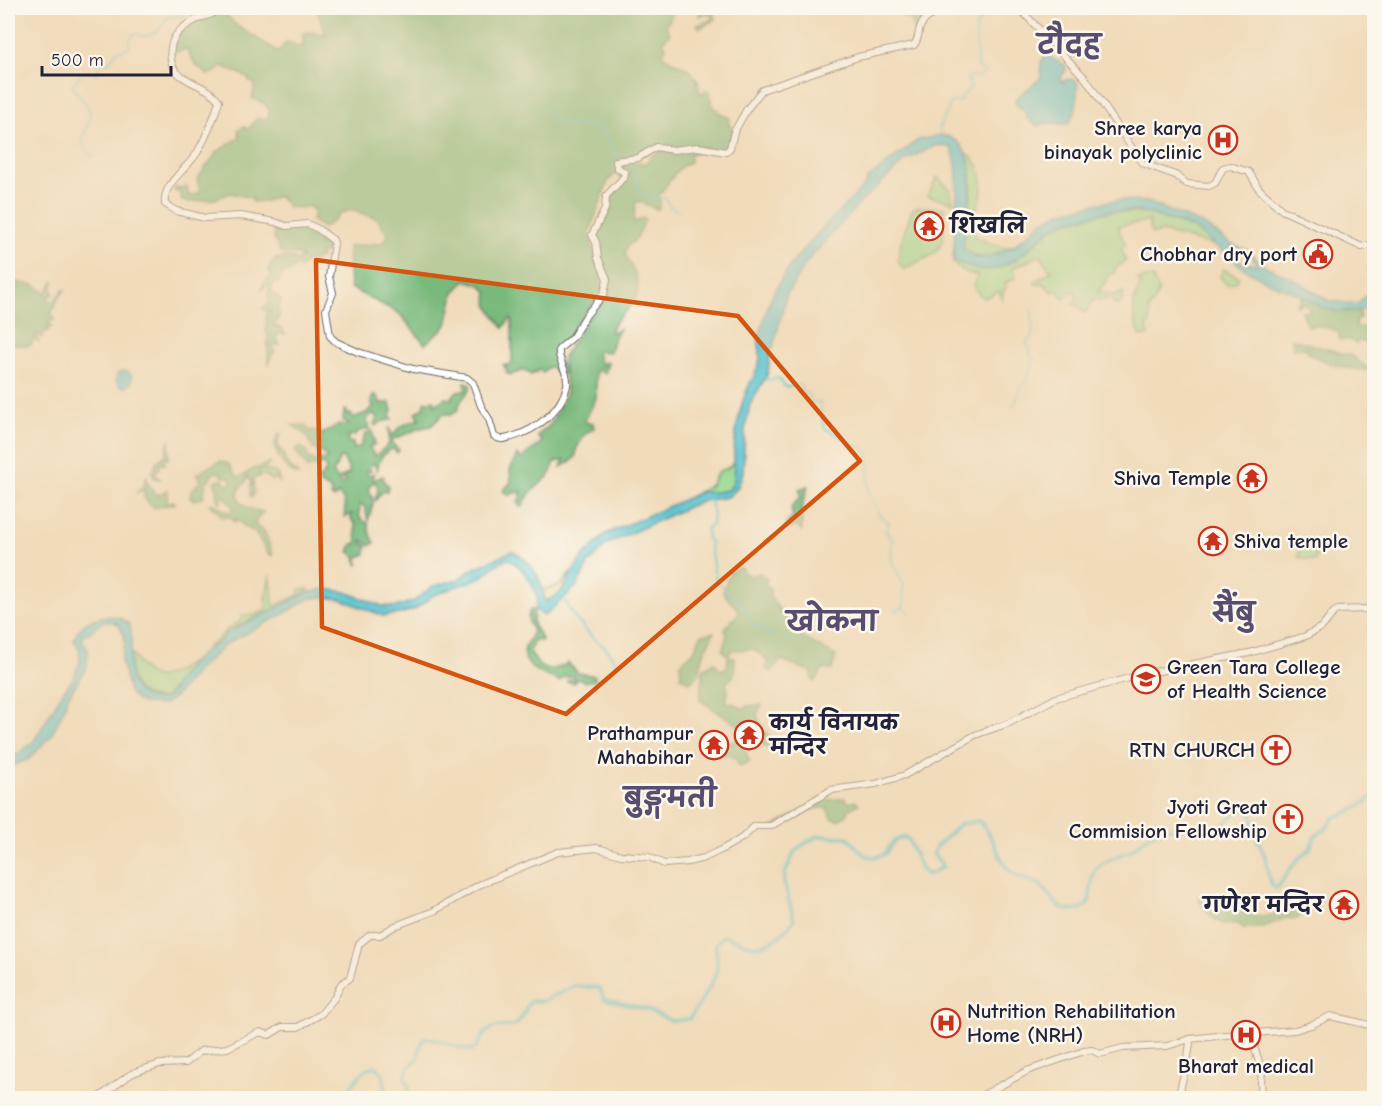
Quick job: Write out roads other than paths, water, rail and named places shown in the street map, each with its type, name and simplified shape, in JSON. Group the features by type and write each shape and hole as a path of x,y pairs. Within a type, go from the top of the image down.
{"main road":[{"path":"215,8 212,14 199,18 178,31 172,43 171,60 175,70 219,101 202,144 191,162 171,184 165,204 176,211 201,217 248,217 275,222 283,226 308,224 318,229 334,243 328,276 333,294 326,310 328,332 333,340 358,352 413,369 467,378 472,383 480,406 489,419 496,438 506,439 536,428 546,419 565,392 567,375 560,361 559,349 572,338 580,323 604,294 607,286 607,279 592,235 605,209 606,196 624,177 623,170 616,164 619,160 638,158 656,147 673,150 698,147 726,152 734,132 762,90 858,57 916,44 922,22 946,8"},
{"path":"1018,8 1086,79 1142,163 1174,175 1187,183 1198,185 1214,185 1221,171 1227,166 1246,171 1251,174 1262,192 1282,210 1362,248 1374,244"},
{"path":"98,1098 131,1074 141,1070 160,1064 186,1063 201,1050 227,1048 260,1032 269,1035 282,1027 297,1027 320,1015 343,982 350,978 360,942 372,935 380,935 395,926 434,911 481,884 566,850 597,848 621,855 649,857 664,864 700,860 761,826 778,823 831,790 876,784 905,775 975,735 1009,723 1056,698 1138,675 1266,649 1313,634 1338,610 1354,609 1374,613"},
{"path":"978,1098 1027,1071 1080,1052 1092,1050 1100,1054 1123,1048 1167,1046 1190,1039 1295,1030 1311,1026 1330,1016 1374,1026"},
{"path":"1253,1032 1254,1046 1262,1072 1262,1098"},
{"path":"1179,1098 1190,1053 1190,1039"}],"water":[{"path":"1044,57 1065,65 1066,70 1060,79 1062,82 1068,79 1075,80 1078,84 1076,108 1068,124 1046,123 1038,126 1026,118 1027,114 1015,103 1015,99 1041,78 1041,62"},
{"path":"940,135 955,140 964,150 971,182 963,248 977,258 988,257 1013,247 1043,221 1062,211 1110,201 1148,202 1204,225 1233,245 1245,249 1264,265 1299,282 1329,301 1358,304 1365,296 1374,293 1374,309 1338,312 1324,308 1243,268 1193,228 1138,211 1110,211 1065,222 1051,229 1017,259 996,269 977,270 954,259 956,168 950,147 937,145 906,160 860,203 806,263 787,294 770,355 768,373 750,404 745,429 743,472 737,489 728,497 701,501 607,544 588,564 577,586 544,616 536,610 536,594 531,582 518,566 508,559 482,577 434,595 414,610 400,614 383,616 341,599 321,597 308,599 226,644 195,673 176,696 163,705 144,704 136,700 129,692 121,661 125,643 124,636 119,625 104,621 83,637 88,650 87,667 67,698 51,736 29,759 8,768 8,757 19,753 34,741 62,693 73,679 80,662 79,648 74,640 77,632 89,621 106,616 122,619 129,624 132,642 130,673 132,683 145,696 161,700 168,696 180,677 196,660 207,649 217,644 226,633 309,592 324,589 346,592 382,606 396,607 414,601 433,586 457,580 471,570 512,551 535,571 544,600 548,601 562,591 581,559 606,534 701,492 729,490 735,476 734,450 740,410 758,366 761,331 770,300 778,284 799,254 863,187 868,178 918,140","holes":["1231,247 1250,255 1257,265 1241,262"]},
{"path":"124,371 130,373 132,379 130,385 124,387 118,385 116,379 118,373"}],"waterway":[{"path":"92,156 83,144 90,112 72,84 84,72 98,74 98,60 109,63 116,52 129,47 133,34 143,37 157,32 167,18 182,16 189,8 200,12 211,11"},
{"path":"940,135 940,126 951,102 961,101 963,95 971,88 967,78 974,76 977,78 983,74 984,71 977,67 976,27 983,15 991,8"},
{"path":"544,110 561,125 597,126 606,136 618,159"},
{"path":"621,163 636,173 639,192 653,198 666,198 669,206 678,211"},
{"path":"1012,407 1027,379 1034,358 1030,356 1030,349 1026,344 1033,337 1032,310"},
{"path":"762,377 769,380 779,378 785,387 801,385 803,393 809,394 812,403 820,402 824,428 868,451 870,493 880,515 889,522 885,531 893,540 892,563 904,584 905,602 896,611"},
{"path":"709,497 713,513 712,525 707,528 707,539 710,542 717,581 745,607 752,624 775,637"},
{"path":"563,598 575,618 593,638 605,647 621,668"},
{"path":"903,607 909,612"},
{"path":"340,1098 366,1069 376,1066 382,1072 386,1090 398,1097 408,1095 409,1086 405,1078 408,1068 418,1058 420,1046 425,1038 463,1049 475,1049 489,1030 519,1022 531,1001 543,1001 575,986 600,988 604,999 646,1009 672,1021 689,1019 716,973 716,944 723,936 750,945 763,945 781,935 794,920 784,882 785,873 794,853 818,836 848,837 864,854 872,857 885,854 894,841 905,837 920,867 925,874 930,874 943,867 933,854 936,847 960,824 979,821 1012,873 1041,886 1062,908 1075,910 1089,902 1096,868 1130,851 1151,834 1168,828 1217,828 1236,813 1245,810 1250,811 1255,834 1265,856 1270,882 1274,888 1277,888 1296,861 1309,850 1315,836 1326,829 1333,818 1351,811 1374,797"},
{"path":"314,1098 322,1098"}],"place":[{"name":"Shree karya binayak polyclinic","path":"1223,140"},
{"name":"शिखलि","path":"929,226"},
{"name":"Chobhar dry port","path":"1318,254"},
{"name":"Shiva Temple","path":"1252,478"},
{"name":"Shiva temple","path":"1213,541"},
{"name":"Green Tara College of Health Science","path":"1146,679"},
{"name":"कार्य विनायक मन्दिर","path":"749,735"},
{"name":"Prathampur Mahabihar","path":"714,745"},
{"name":"RTN CHURCH","path":"1276,750"},
{"name":"Jyoti Great Commision Fellowship","path":"1288,819"},
{"name":"गणेश मन्दिर","path":"1344,905"},
{"name":"Nutrition Rehabilitation Home (NRH)","path":"946,1023"},
{"name":"Bharat medical","path":"1246,1035"}],"district":[{"name":"टौदह","path":"1069,45"},
{"name":"सैंबु","path":"1233,613"},
{"name":"खोकना","path":"832,622"},
{"name":"बुङ्गमती","path":"670,798"}]}
